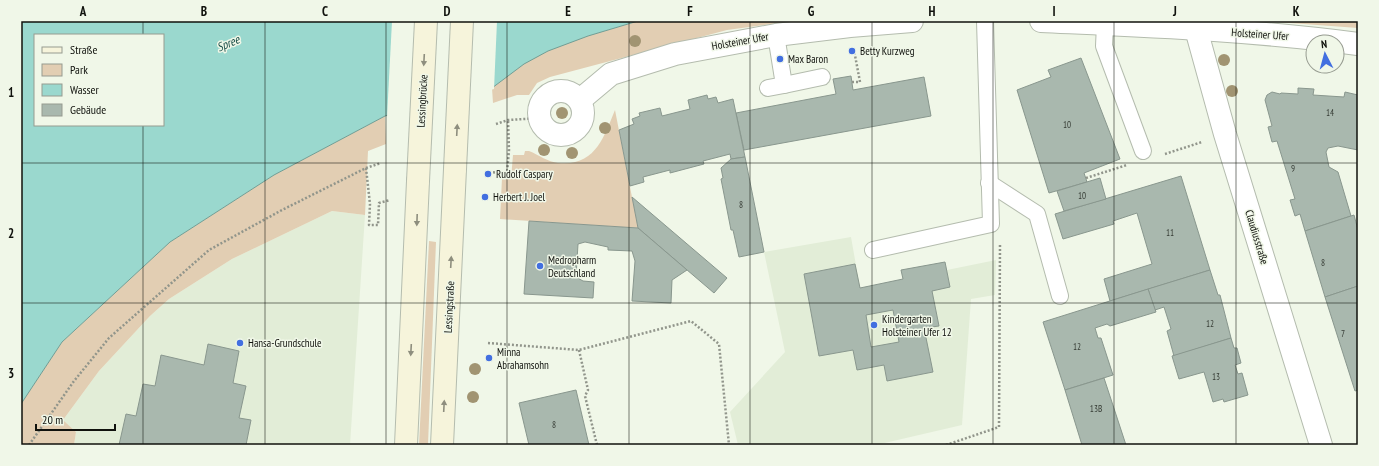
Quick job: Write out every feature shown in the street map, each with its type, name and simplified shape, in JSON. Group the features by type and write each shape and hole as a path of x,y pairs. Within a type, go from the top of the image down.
{"main road":[{"name":"Lessingbrücke","path":"406,445 426,21"},
{"name":"Lessingstraße","path":"442,445 462,21"}],"street":[{"name":"Holsteiner Ufer","path":"580,100 611,74 675,54 776,35 850,26 912,21"},
{"name":"Holsteiner Ufer","path":"1041,21 1196,29 1312,38 1358,44"},
{"name":"Claudiusstraße","path":"1196,29 1227,141 1321,445"},
{"path":"556,91 570,92 580,100 583,109 583,118 578,127 571,132 562,135 552,133 545,127 540,118 540,106 550,94 556,91"}],"lane":[{"path":"873,250 991,224 985,21"},
{"path":"1105,24 1104,46 1143,151"},
{"path":"776,35 784,85"},
{"path":"768,88 822,77"},
{"path":"989,183 1037,214 1060,296"}],"path":[{"path":"850,26 860,82 852,82"},
{"path":"496,124 508,120 540,118"},
{"path":"485,172 508,173 508,120"},
{"path":"29,445 74,381 109,338 209,250 282,210 366,168 381,163"},
{"path":"366,168 370,204 369,225 378,225 379,204 390,200"},
{"path":"946,445 999,427 1000,236 991,224"},
{"path":"488,343 578,350 691,321 719,344 729,445"},
{"path":"578,350 588,390 584,396 597,445"}],"shaded area":[{"name":"Hansa-Grundschule","path":"332,211 365,215 350,445 74,445 76,432 63,420 99,371 150,316 169,299 232,259"},
{"name":"Kindergarten Holsteiner Ufer 12","path":"851,237 860,288 903,280 901,270 945,262 947,270 996,260 995,295 971,299 962,425 876,445 738,445 730,412 785,352 764,252"}],"green space":[{"path":"638,21 795,21 727,30 550,77 537,83 529,95 517,95 493,103 492,88 537,56 579,39"},
{"path":"1264,21 1358,21 1358,28"},
{"path":"615,110 638,228 500,219 502,178 511,179 513,155 524,155 525,151 529,151 547,160 558,163 571,163 581,160 589,155 602,140"},
{"path":"385,116 386,144 368,151 365,215 332,211 232,259 169,299 150,316 99,371 63,420 76,432 74,445 21,445 21,404 62,342 170,242 274,175"},
{"path":"429,241 436,242 428,445 419,445"}],"water":[{"name":"Spree","path":"21,21 638,21 588,36 548,51 524,64 492,88 385,116 274,175 170,242 62,342 21,404"}],"pier":[{"path":"392,21 497,21 494,89 387,117"}],"building":[{"path":"1081,58 1120,159 1084,173 1087,182 1049,193 1017,90 1051,77 1048,70"},
{"path":"851,76 853,90 924,77 931,116 744,150 736,113 836,94 833,79"},
{"path":"1298,88 1314,89 1313,95 1344,97 1345,92 1358,95 1358,150 1338,146 1328,148 1326,152 1329,167 1338,172 1351,216 1305,231 1300,214 1295,216 1290,200 1295,199 1277,141 1272,142 1268,127 1272,126 1265,100 1267,95 1272,92 1280,94 1298,94"},
{"path":"707,95 708,99 716,97 718,103 733,99 745,157 731,159 730,154 703,161 704,164 670,173 670,170 643,177 644,182 630,186 619,130 634,124 632,119 640,116 639,113 660,108 662,116 690,109 688,100"},
{"path":"745,157 764,252 739,257 733,230 731,230 721,179 723,178 721,168 731,159"},
{"path":"1181,176 1210,270 1110,301 1104,279 1152,264 1137,213 1113,221 1114,224 1063,239 1055,214"},
{"path":"1100,178 1106,199 1064,211 1057,191"},
{"path":"632,197 727,278 714,293 638,228"},
{"path":"1354,215 1358,230 1358,286 1325,297 1305,231"},
{"path":"529,221 638,228 687,270 672,280 671,303 632,301 635,261 632,251 608,250 608,247 585,242 578,244 576,277 583,281 594,282 593,298 524,294"},
{"path":"945,262 950,287 932,291 939,326 924,328 933,372 887,381 884,365 857,370 853,350 819,356 804,274 855,264 860,288 903,279 901,270","holes":["893,310 899,342 871,347 866,315"]},
{"path":"1210,270 1218,295 1220,295 1231,338 1174,356 1167,331 1171,329 1164,307 1155,310 1148,289"},
{"path":"1358,286 1358,390 1355,391 1325,297"},
{"path":"1148,289 1156,312 1110,326 1107,324 1095,328 1098,338 1101,338 1113,375 1065,390 1043,322"},
{"path":"1231,338 1234,348 1237,348 1241,363 1235,365 1238,374 1242,373 1248,395 1224,402 1223,399 1213,402 1204,372 1179,379 1172,356"},
{"path":"208,344 239,351 233,383 246,386 239,418 251,420 246,445 119,445 126,414 136,416 143,384 155,386 161,355 204,365"},
{"path":"1104,378 1126,445 1082,445 1065,390"},
{"path":"576,390 589,445 529,445 519,403"}],"place":[{"name":"Betty Kurzweg","path":"852,51"},
{"name":"Max Baron","path":"780,59"},
{"name":"Rudolf Caspary","path":"488,174"},
{"name":"Herbert J. Joel","path":"485,197"},
{"name":"Medropharm Deutschland","path":"540,266"},
{"name":"Kindergarten Holsteiner Ufer 12","path":"874,325"},
{"name":"Hansa-Grundschule","path":"240,343"},
{"name":"Minna Abrahamsohn","path":"489,358"}]}
